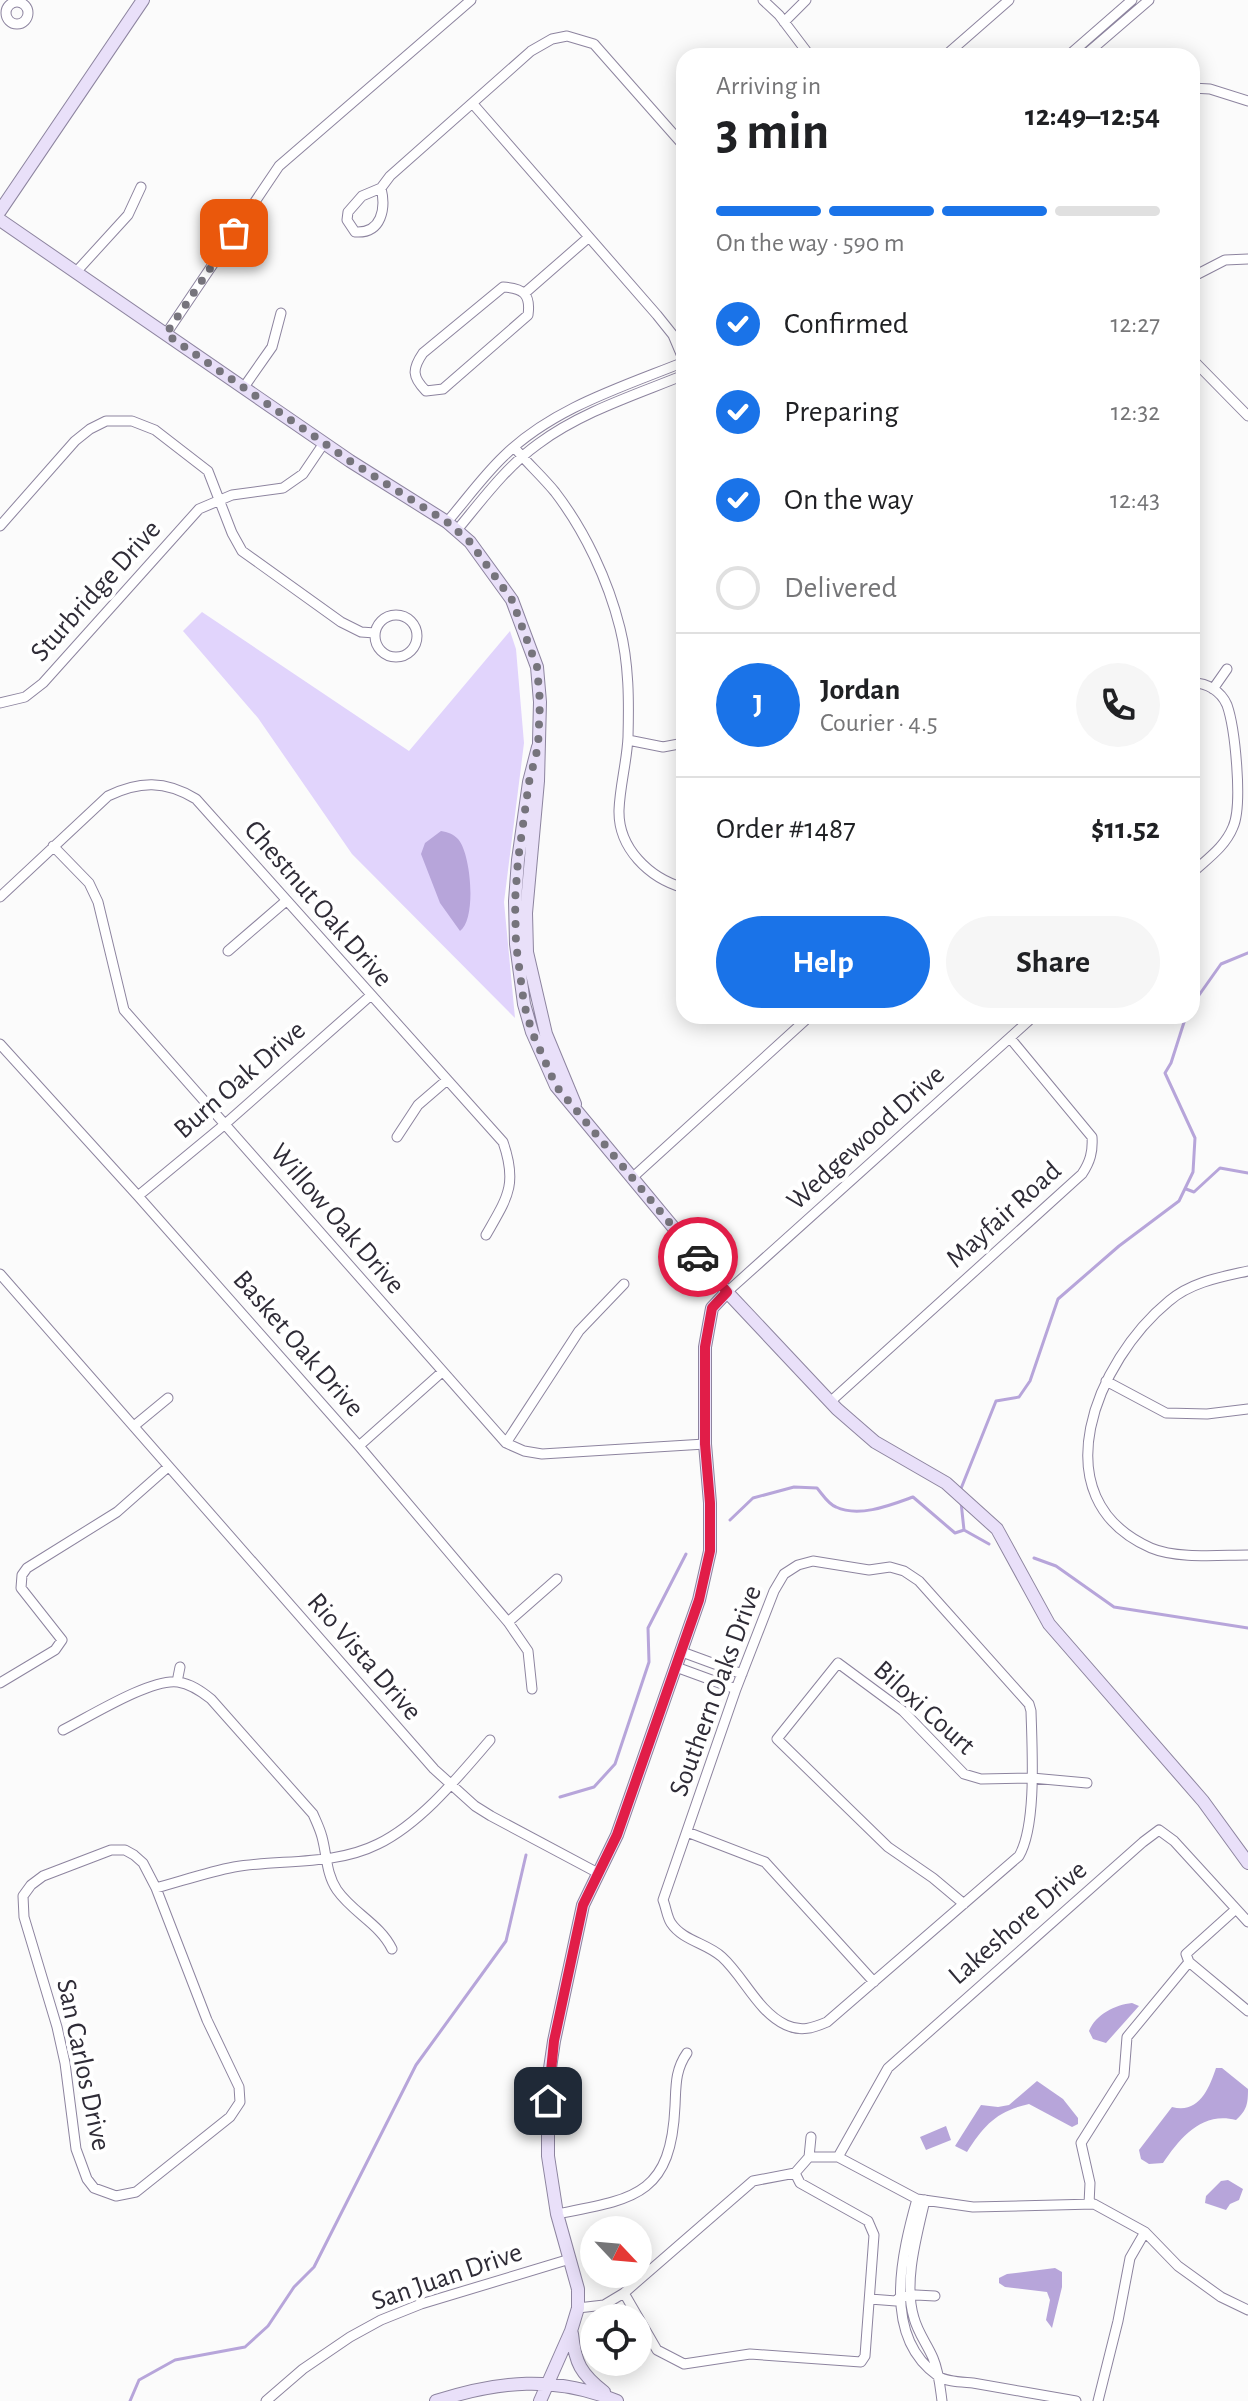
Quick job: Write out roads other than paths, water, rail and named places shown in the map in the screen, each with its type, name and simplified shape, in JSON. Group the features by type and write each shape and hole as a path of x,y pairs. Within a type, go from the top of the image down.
{"street":[{"path":"27,8 36,0"},
{"path":"0,211 143,0"},
{"path":"166,334 279,166 471,0"},
{"path":"763,0 806,48"},
{"path":"784,22 806,0"},
{"path":"954,48 1009,0"},
{"path":"1077,48 1132,0"},
{"path":"1093,48 1149,0"},
{"path":"381,188 385,210 380,219 371,228 361,233 355,232 347,220 348,212 362,196 381,188 390,176 531,51 552,39 567,36 584,39 601,50 676,137"},
{"path":"1200,88 1248,101"},
{"path":"473,104 676,342"},
{"path":"76,272 128,215 141,187"},
{"path":"0,220 324,443 452,526 470,542 512,600 537,667 540,702 538,747 529,782 518,860 516,944 524,1004 532,1032 556,1086 727,1292 830,1402 875,1442 934,1475 997,1529 1049,1624 1203,1801 1248,1863"},
{"path":"526,292 589,237"},
{"path":"1200,273 1225,260 1248,259"},
{"path":"503,287 526,292 530,300 528,315 443,389 426,391 417,382 414,366 423,353 503,287"},
{"path":"244,387 272,347 281,313"},
{"path":"452,526 514,447 561,413 676,364"},
{"path":"1200,367 1248,416"},
{"path":"452,526 537,444 580,419 676,378"},
{"path":"0,526 75,441 90,429 106,421 123,419 149,426 199,461 208,471 242,551 352,628 375,633"},
{"name":"Sturbridge Drive","path":"0,703 25,697 43,683 199,509 220,499 283,488 303,474 324,443"},
{"path":"514,447 571,515 600,571 620,628 629,681 628,740 619,813 630,851 647,869 676,885"},
{"path":"398,614 413,622 417,640 406,654 394,657 378,647 375,633 382,620 398,614"},
{"path":"1213,689 1227,669"},
{"path":"1200,683 1213,689 1227,705 1238,771 1239,801 1235,825 1225,843 1200,866"},
{"path":"628,740 663,747 676,745"},
{"name":"Chestnut Oak Drive","path":"0,897 108,796 145,783 165,785 196,799 503,1142 512,1176 506,1200 486,1235"},
{"name":"Willow Oak Drive","path":"53,846 89,883 98,902 124,1010 506,1443"},
{"path":"228,951 286,901"},
{"name":"Burn Oak Drive","path":"138,1196 370,996"},
{"path":"632,1178 801,1024"},
{"name":"Wedgewood Drive","path":"727,1292 1025,1024"},
{"name":"Mayfair Road","path":"830,1402 1082,1174 1088,1165 1093,1151 1092,1137 1010,1038"},
{"name":"Basket Oak Drive","path":"0,1046 138,1196 359,1446 508,1622 528,1651 532,1689"},
{"path":"397,1137 418,1105 447,1080"},
{"path":"1248,1271 1208,1280 1170,1299 1132,1337 1106,1381 1088,1426 1087,1467 1094,1498 1122,1531 1153,1549 1194,1555 1248,1555"},
{"name":"Rio Vista Drive","path":"0,1274 451,1785 491,1816 598,1873"},
{"path":"624,1284 579,1331 506,1443 542,1454 705,1444"},
{"path":"540,2401 578,2308 578,2289 557,2214 548,2156 548,2082 583,1905 617,1835 699,1600 710,1551 704,1362 709,1317 712,1308 727,1292"},
{"path":"359,1446 442,1372"},
{"path":"1106,1381 1166,1413 1207,1414 1248,1409"},
{"path":"134,1426 168,1398"},
{"path":"0,1683 55,1650 62,1640 21,1588 22,1575 27,1568 117,1512 168,1467"},
{"name":"Southern Oaks Drive","path":"825,1562 869,1570 890,1567 904,1571 930,1593 1029,1704 1031,1711 1032,1778 1024,1847 1019,1856 827,2022 801,2030 772,2016 723,1958 705,1944 689,1939 671,1923 663,1900 742,1674 774,1591 784,1574 798,1565 825,1562"},
{"path":"508,1622 557,1579"},
{"path":"682,1652 742,1674"},
{"name":"Biloxi Court","path":"964,1904 888,1847 777,1739 838,1663 903,1711 964,1774 981,1779 1032,1778 1087,1783"},
{"path":"177,1682 180,1667"},
{"path":"676,1667 736,1689"},
{"path":"63,1730 155,1684 177,1682 197,1689 211,1699 313,1814 322,1834 329,1877 338,1892 387,1938 392,1949"},
{"path":"156,1888 233,1867 327,1858 379,1844 451,1785 490,1740"},
{"name":"Lakeshore Drive","path":"838,2157 888,2068 1159,1830 1174,1841 1248,1922"},
{"path":"687,1832 765,1862 874,1982"},
{"name":"San Carlos Drive","path":"111,1850 125,1850 134,1855 143,1863 156,1888 207,2020 239,2087 240,2102 230,2117 136,2192 116,2196 94,2188 87,2179 76,2149 65,2063 24,1917 23,1896 43,1876 111,1850"},
{"path":"1236,1909 1186,1954 1189,1962 1248,2011"},
{"path":"1089,2204 1090,2183 1081,2143 1124,2075 1127,2037 1189,1962"},
{"path":"557,2214 627,2199 643,2190 660,2172 673,2136 676,2077 679,2064 687,2053"},
{"path":"578,2308 604,2305 624,2293 753,2181 795,2173 809,2157 811,2137"},
{"path":"809,2157 838,2157 921,2199 973,2207 1094,2204 1145,2232 1178,2266 1221,2297 1248,2310"},
{"path":"624,2293 657,2350 684,2364 750,2354 861,2362 865,2356 874,2235 868,2221 800,2183 795,2173"},
{"path":"921,2199 911,2296 913,2315 939,2377 942,2401"},
{"path":"921,2199 900,2271 903,2317 919,2356 939,2377 1076,2401"},
{"path":"1098,2401 1130,2258 1145,2232"},
{"name":"San Juan Drive","path":"266,2401 303,2369 381,2320 421,2304 570,2259"},
{"path":"870,2299 896,2301 900,2297 935,2296"},
{"path":"571,2331 574,2356 581,2369 588,2379 616,2401"},
{"path":"436,2401 503,2383 571,2386 616,2401"}],"waterway":[{"path":"1200,994 1221,964 1248,953"},
{"path":"960,1491 996,1401 1019,1397 1030,1381 1058,1299 1119,1246 1179,1201 1193,1172 1195,1138 1165,1073 1183,1024"},
{"path":"1186,1189 1194,1192 1220,1168 1248,1173"},
{"path":"730,1520 753,1498 794,1487 817,1488 833,1506 855,1511 875,1509 913,1497 955,1533 964,1530 961,1502"},
{"path":"964,1530 989,1544"},
{"path":"560,1797 594,1787 615,1764 649,1662 648,1628 686,1554"},
{"path":"1034,1558 1056,1566 1114,1607 1248,1628"},
{"path":"130,2401 139,2380 175,2360 245,2347 268,2326 294,2287 314,2267 416,2065 506,1941 526,1855"}]}
